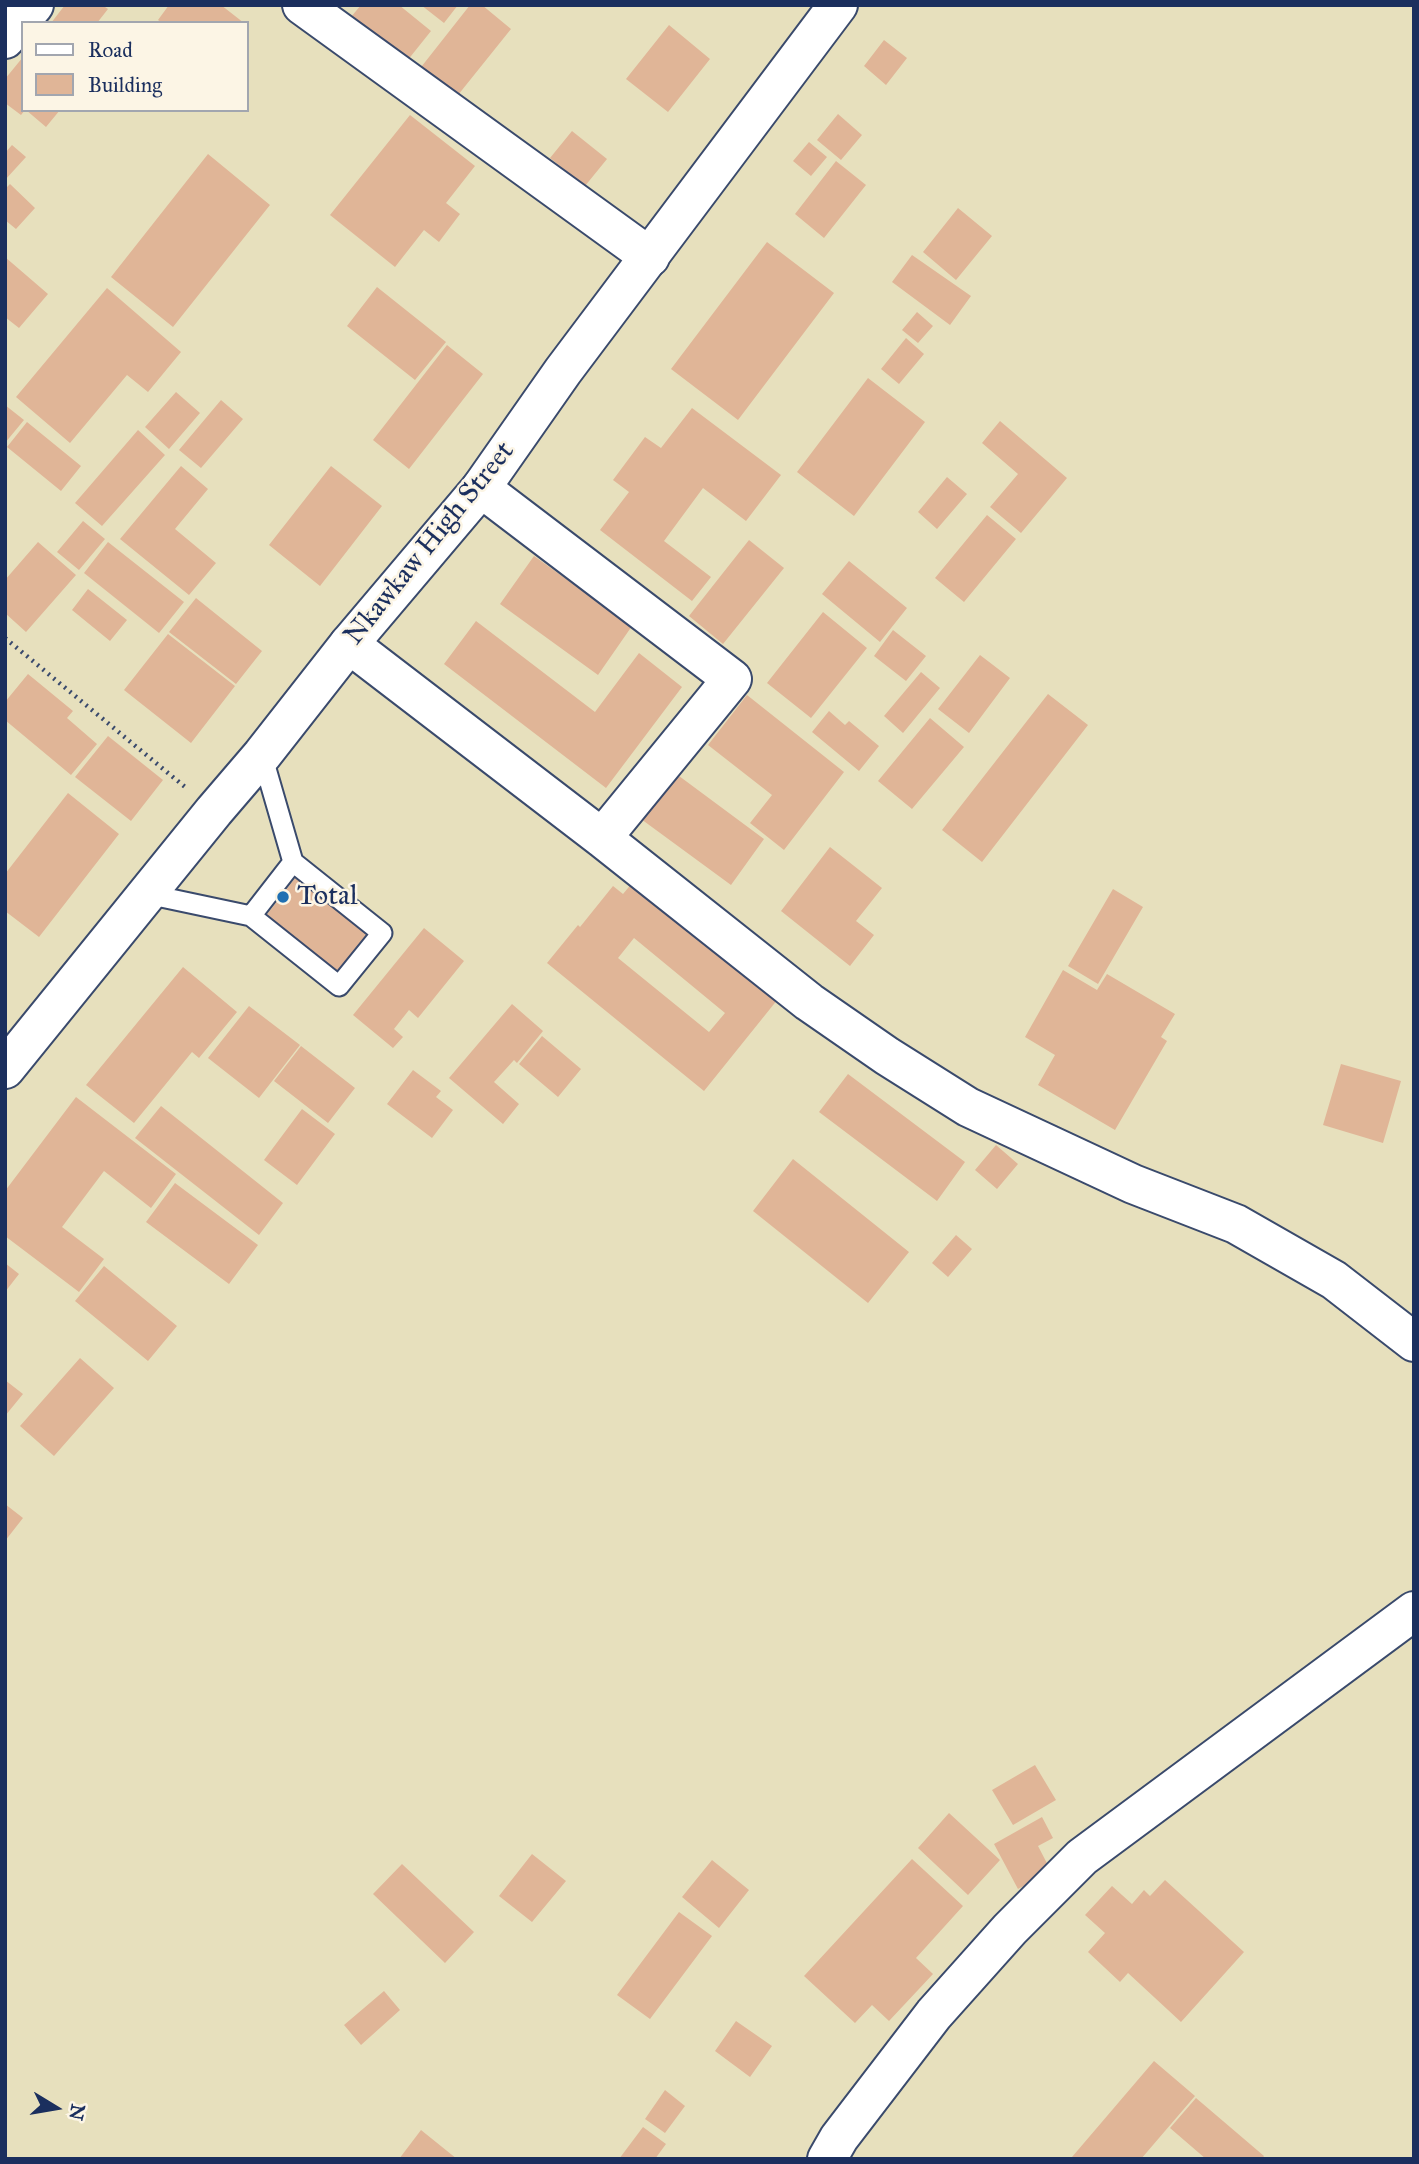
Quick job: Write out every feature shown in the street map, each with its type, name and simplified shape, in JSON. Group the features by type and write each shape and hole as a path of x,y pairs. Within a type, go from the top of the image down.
{"street":[{"path":"5,39 34,5"},
{"path":"302,5 650,257"},
{"name":"Nkawkaw High Street","path":"5,1069 262,755 349,644 481,488 563,371 838,5"},
{"path":"481,488 732,679 602,838"},
{"path":"349,644 602,838 809,1002 887,1056 968,1107 1133,1184 1236,1224 1334,1280 1414,1342"},
{"path":"827,2159 839,2138 934,2014 1010,1929 1082,1857 1414,1611"}],"lane":[{"path":"147,894 251,916 339,986 382,933 293,862 262,755"},
{"path":"251,916 293,862"}],"path":[{"path":"5,638 214,811"}],"building":[{"path":"65,5 102,5 108,9 99,21 53,21"},
{"path":"169,5 221,5 241,21 159,21"},
{"path":"361,5 399,5 431,31 407,61 351,17"},
{"path":"421,5 458,5 444,23"},
{"path":"470,5 482,5 511,29 454,100 418,71"},
{"path":"669,25 710,59 668,112 626,79"},
{"path":"884,40 907,58 886,85 864,66"},
{"path":"21,59 21,112 23,112 21,115 5,103 5,79"},
{"path":"28,112 58,112 46,127"},
{"path":"838,114 862,135 841,160 817,140"},
{"path":"410,115 475,166 446,203 460,214 439,242 424,230 395,267 330,215"},
{"path":"572,131 607,159 585,186 550,158"},
{"path":"809,142 827,157 811,176 793,161"},
{"path":"12,145 26,157 5,180 5,153"},
{"path":"208,154 270,205 173,327 111,277"},
{"path":"836,161 866,185 824,238 795,214"},
{"path":"10,184 35,208 16,229 5,220 5,189"},
{"path":"958,208 992,236 956,280 923,252"},
{"path":"767,242 834,293 738,420 671,369"},
{"path":"912,255 971,296 950,325 892,282"},
{"path":"5,257 48,294 19,328 5,317"},
{"path":"377,287 446,342 415,380 347,326"},
{"path":"107,288 181,352 148,392 127,375 70,443 16,397"},
{"path":"917,312 933,326 918,343 902,330"},
{"path":"906,338 924,354 899,384 881,369"},
{"path":"447,345 483,374 409,469 373,440"},
{"path":"868,378 925,422 854,516 797,472"},
{"path":"176,392 200,413 169,449 145,427"},
{"path":"221,400 243,419 201,468 179,450"},
{"path":"5,405 24,420 5,443"},
{"path":"692,408 781,475 746,521 703,488 664,541 711,577 692,601 600,530 629,492 613,480 645,437 661,448"},
{"path":"1000,421 1067,478 1021,533 990,507 1018,474 982,443"},
{"path":"27,422 81,466 61,491 7,447"},
{"path":"138,430 165,455 102,526 75,503"},
{"path":"181,466 208,489 175,529 216,563 189,595 120,539"},
{"path":"331,466 382,506 320,586 269,545"},
{"path":"947,477 967,494 937,529 918,512"},
{"path":"987,515 1016,539 964,602 935,578"},
{"path":"83,521 105,539 79,570 57,552"},
{"path":"749,540 784,568 723,644 689,616"},
{"path":"38,542 76,575 26,632 5,613 5,580"},
{"path":"108,542 184,602 159,633 84,573"},
{"path":"534,556 632,626 598,675 500,604"},
{"path":"849,561 907,608 880,642 822,594"},
{"path":"88,589 127,620 110,641 72,610"},
{"path":"196,598 262,651 236,684 169,632"},
{"path":"823,612 867,648 811,718 767,683"},
{"path":"476,621 595,712 639,653 682,687 606,788 444,664"},
{"path":"893,630 926,656 906,681 874,656"},
{"path":"168,634 235,686 191,743 124,690"},
{"path":"980,655 1010,678 969,733 938,709"},
{"path":"921,672 940,688 903,733 884,716"},
{"path":"28,674 73,711 67,718 97,744 71,775 5,720 5,702"},
{"path":"1048,694 1088,725 982,862 942,830"},
{"path":"747,695 844,772 784,850 750,823 772,795 708,745"},
{"path":"829,711 845,725 849,721 879,746 859,771 812,732"},
{"path":"930,718 964,747 912,809 878,781"},
{"path":"108,736 163,780 131,821 75,777"},
{"path":"675,773 764,839 731,885 641,819"},
{"path":"68,793 119,834 39,937 5,911 5,874"},
{"path":"830,847 882,888 856,921 874,935 850,966 781,911"},
{"path":"296,877 372,937 340,977 265,917"},
{"path":"633,882 778,999 704,1091 547,963 613,886 623,894","holes":["634,938 725,1013 709,1032 618,958"]},
{"path":"1113,889 1143,907 1098,984 1068,966"},
{"path":"424,928 464,961 418,1018 409,1010 394,1029 403,1037 393,1048 353,1015"},
{"path":"183,967 237,1012 199,1058 192,1052 134,1123 86,1085"},
{"path":"1063,970 1097,990 1107,974 1175,1014 1161,1037 1167,1041 1115,1130 1038,1085 1055,1055 1025,1037"},
{"path":"512,1004 543,1031 517,1063 514,1060 494,1082 519,1104 503,1124 449,1078"},
{"path":"249,1006 300,1045 259,1098 208,1058"},
{"path":"542,1036 581,1069 558,1097 519,1064"},
{"path":"301,1046 355,1088 328,1123 274,1081"},
{"path":"1341,1064 1401,1081 1383,1143 1323,1125"},
{"path":"413,1070 441,1091 436,1097 453,1110 432,1138 387,1104"},
{"path":"848,1074 965,1162 937,1201 819,1112"},
{"path":"76,1097 176,1174 151,1208 104,1171 62,1227 104,1259 79,1292 5,1236 5,1191"},
{"path":"161,1106 283,1203 259,1235 135,1138"},
{"path":"302,1109 335,1134 297,1185 264,1160"},
{"path":"996,1145 1018,1164 997,1189 975,1170"},
{"path":"793,1159 909,1252 868,1303 753,1211"},
{"path":"175,1183 258,1245 229,1284 146,1222"},
{"path":"956,1235 972,1249 948,1277 932,1263"},
{"path":"5,1263 19,1274 5,1292"},
{"path":"104,1266 177,1326 148,1361 75,1301"},
{"path":"80,1358 114,1388 54,1456 20,1426"},
{"path":"5,1380 23,1394 5,1416"},
{"path":"5,1504 23,1518 5,1541"},
{"path":"1035,1765 1056,1800 1013,1825 992,1790"},
{"path":"949,1813 1000,1860 968,1895 918,1848"},
{"path":"1042,1817 1053,1838 1038,1846 1051,1871 1018,1889 994,1844"},
{"path":"532,1854 566,1881 532,1922 499,1896"},
{"path":"912,1859 963,1906 916,1958 933,1974 889,2021 872,2005 855,2023 804,1976"},
{"path":"712,1860 749,1890 719,1928 682,1897"},
{"path":"402,1864 474,1932 445,1963 373,1894"},
{"path":"1165,1880 1244,1952 1181,2022 1128,1973 1120,1982 1088,1952 1105,1933 1085,1915 1112,1886 1132,1904 1144,1890 1150,1896"},
{"path":"679,1912 712,1936 650,2019 617,1995"},
{"path":"384,1991 400,2010 361,2045 344,2025"},
{"path":"736,2021 772,2046 750,2077 715,2051"},
{"path":"1154,2061 1195,2096 1141,2159 1073,2159 1072,2157"},
{"path":"665,2090 685,2106 665,2133 645,2119"},
{"path":"1196,2098 1264,2156 1262,2159 1206,2159 1170,2128"},
{"path":"643,2127 666,2144 655,2159 619,2159"},
{"path":"421,2130 457,2159 399,2159"}],"place":[{"name":"Total","path":"283,897"}]}
